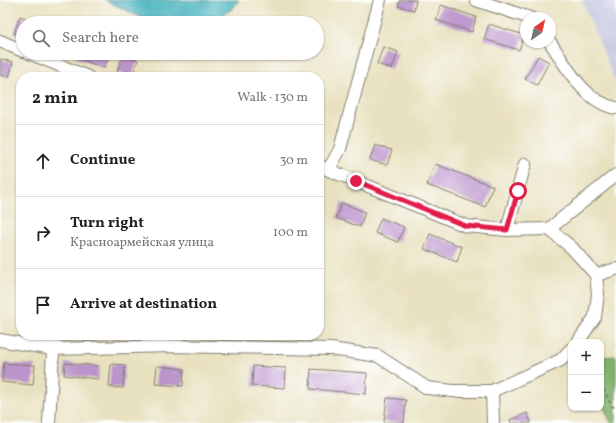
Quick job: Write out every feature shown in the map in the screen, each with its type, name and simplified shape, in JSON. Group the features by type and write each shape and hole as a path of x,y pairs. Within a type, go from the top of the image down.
{"street":[{"path":"380,0 340,148 324,168 466,226 507,230 549,229 616,175"},
{"path":"476,0 520,15"},
{"path":"0,41 16,48"},
{"path":"554,48 587,94 607,106 616,108"},
{"path":"46,60 76,72"},
{"path":"507,230 525,164"},
{"path":"549,229 572,248 596,275 598,294 595,317 580,339"},
{"path":"596,275 616,269"},
{"path":"0,340 52,348 170,346 331,349 378,356 427,388 453,391 492,391 562,360 568,353"},
{"path":"49,423 53,340"},
{"path":"492,391 493,423"}],"path":[{"path":"604,390 612,406 616,409"}],"shaded area":[{"path":"582,0 616,0 616,83"}],"green space":[{"path":"616,356 616,423 611,423 604,408 604,357"}],"water":[{"path":"105,0 239,0 231,10 219,16 138,16"}],"building":[{"path":"400,0 416,0 414,10 398,6"},
{"path":"441,5 476,17 472,32 436,20"},
{"path":"489,24 520,34 520,47 519,50 484,39"},
{"path":"383,47 398,52 392,69 377,64"},
{"path":"538,56 549,62 537,85 525,79"},
{"path":"0,59 13,62 9,77 0,75"},
{"path":"82,60 107,60 104,68"},
{"path":"121,60 138,60 134,72 117,72"},
{"path":"375,145 392,150 387,165 370,160"},
{"path":"435,164 493,186 485,207 427,185"},
{"path":"342,203 365,212 360,227 336,218"},
{"path":"381,218 404,227 398,242 375,233"},
{"path":"430,234 462,247 457,262 424,249"},
{"path":"4,363 35,365 33,385 2,382"},
{"path":"65,363 99,366 98,379 64,375"},
{"path":"111,364 125,365 123,388 109,387"},
{"path":"157,366 184,369 183,386 155,384"},
{"path":"253,366 286,368 285,388 252,386"},
{"path":"311,369 367,373 366,394 310,389"},
{"path":"387,398 406,400 404,423 384,422"},
{"path":"527,413 531,423 511,423 510,420"}],"route":[{"path":"356,181 466,226 507,230 518,191"}]}
